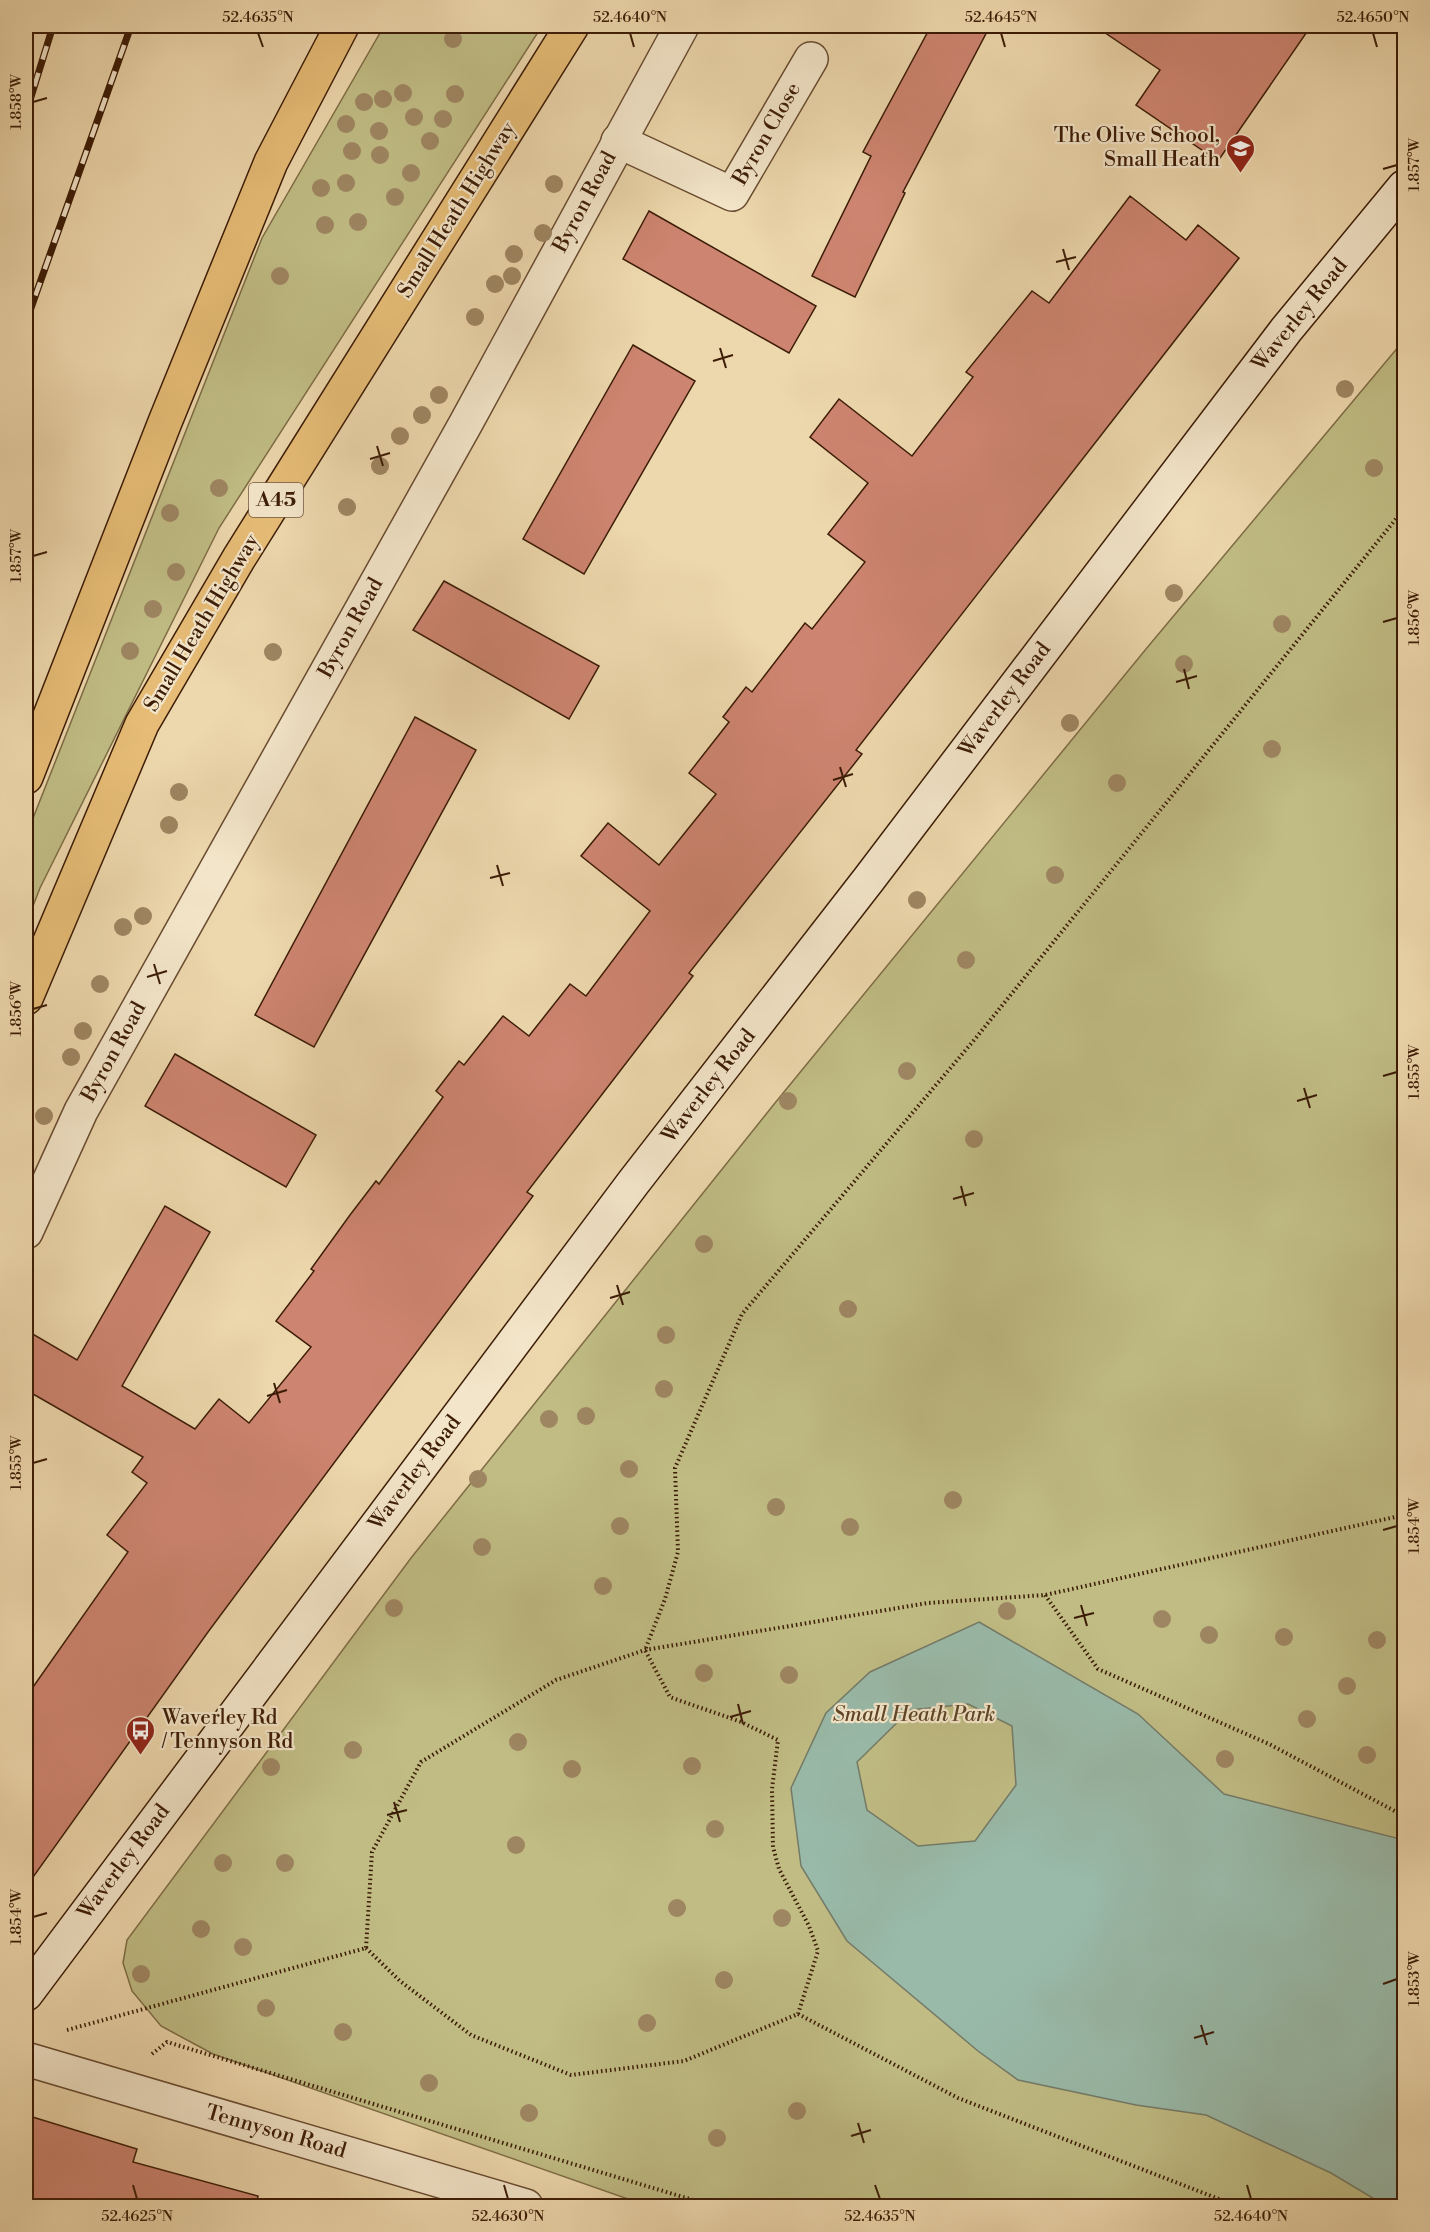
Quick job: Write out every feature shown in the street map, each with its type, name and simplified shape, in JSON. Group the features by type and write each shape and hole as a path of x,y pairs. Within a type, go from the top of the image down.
{"highway":[{"path":"26,777 169,411 271,162 342,26"},
{"name":"Small Heath Highway","path":"26,998 142,724 245,548 572,26"}],"street":[{"name":"Byron Road","path":"26,1232 81,1111 466,423 682,26"},
{"name":"Byron Close","path":"618,141 732,194 811,59"},
{"name":"Waverley Road","path":"26,1994 633,1183 869,879 1286,330 1404,187"},
{"name":"Tennyson Road","path":"26,2059 526,2206"}],"path":[{"path":"1404,509 975,1039 742,1314 675,1468 678,1552 645,1650 670,1697 741,1722 778,1740 772,1789 773,1847 779,1869 809,1926 818,1951 798,2014 684,2061 571,2075 471,2035 400,1981 366,1948 372,1852 421,1762 556,1680 645,1650 928,1603 1045,1595 1404,1515"},
{"path":"1045,1595 1098,1669 1269,1744 1404,1816"},
{"path":"60,2032 366,1948"},
{"path":"798,2014 958,2098 1237,2206"},
{"path":"114,2084 167,2042 713,2206"}],"green space":[{"path":"384,26 542,26 219,528 40,888 26,924 26,836 262,238"},
{"name":"Small Heath Park","path":"1404,340 1404,2206 648,2206 213,2054 161,2026 132,1991 123,1963 127,1940 411,1558 775,1103 1146,649"}],"shaded area":[{"path":"979,1622 1138,1714 1224,1794 1404,1840 1404,2206 1386,2206 1331,2173 1206,2115 1136,2105 1018,2080 978,2051 847,1941 801,1866 791,1788 826,1713 870,1672","holes":["968,1704 1012,1726 1016,1785 975,1841 918,1846 867,1810 857,1762 910,1710"]}],"building":[{"path":"931,26 990,26 903,192 905,193 855,297 812,276 871,156 863,152"},
{"path":"1095,26 1311,26 1218,161 1136,105 1160,70"},
{"path":"1130,196 1186,240 1198,225 1239,258 856,750 862,754 689,973 693,976 527,1192 533,1196 208,1632 26,1887 26,1697 128,1552 107,1535 147,1483 132,1472 143,1457 26,1390 26,1330 77,1360 165,1206 210,1232 122,1386 195,1429 219,1399 249,1423 311,1347 276,1321 314,1271 311,1269 350,1215 376,1181 379,1184 443,1097 436,1091 459,1061 464,1065 503,1016 529,1036 570,984 586,996 650,911 581,856 608,823 659,865 716,794 689,773 729,722 723,717 746,687 752,692 805,623 812,629 865,562 828,534 868,483 810,437 839,399 912,456 973,377 966,372 1032,291 1049,303"},
{"path":"649,211 816,306 789,353 623,259"},
{"path":"633,345 695,381 584,574 523,539"},
{"path":"444,581 599,666 569,719 413,630"},
{"path":"415,717 476,750 314,1047 255,1015"},
{"path":"175,1054 316,1135 286,1187 145,1106"},
{"path":"26,2115 137,2149 133,2162 258,2196 256,2206 26,2206"}],"railway":[{"path":"26,38 30,26"},
{"path":"26,113 53,26"},
{"path":"26,322 131,26"}],"place":[{"name":"The Olive School, Small Heath","path":"1241,174"},
{"name":"Waverley Rd / Tennyson Rd","path":"141,1756"}]}
